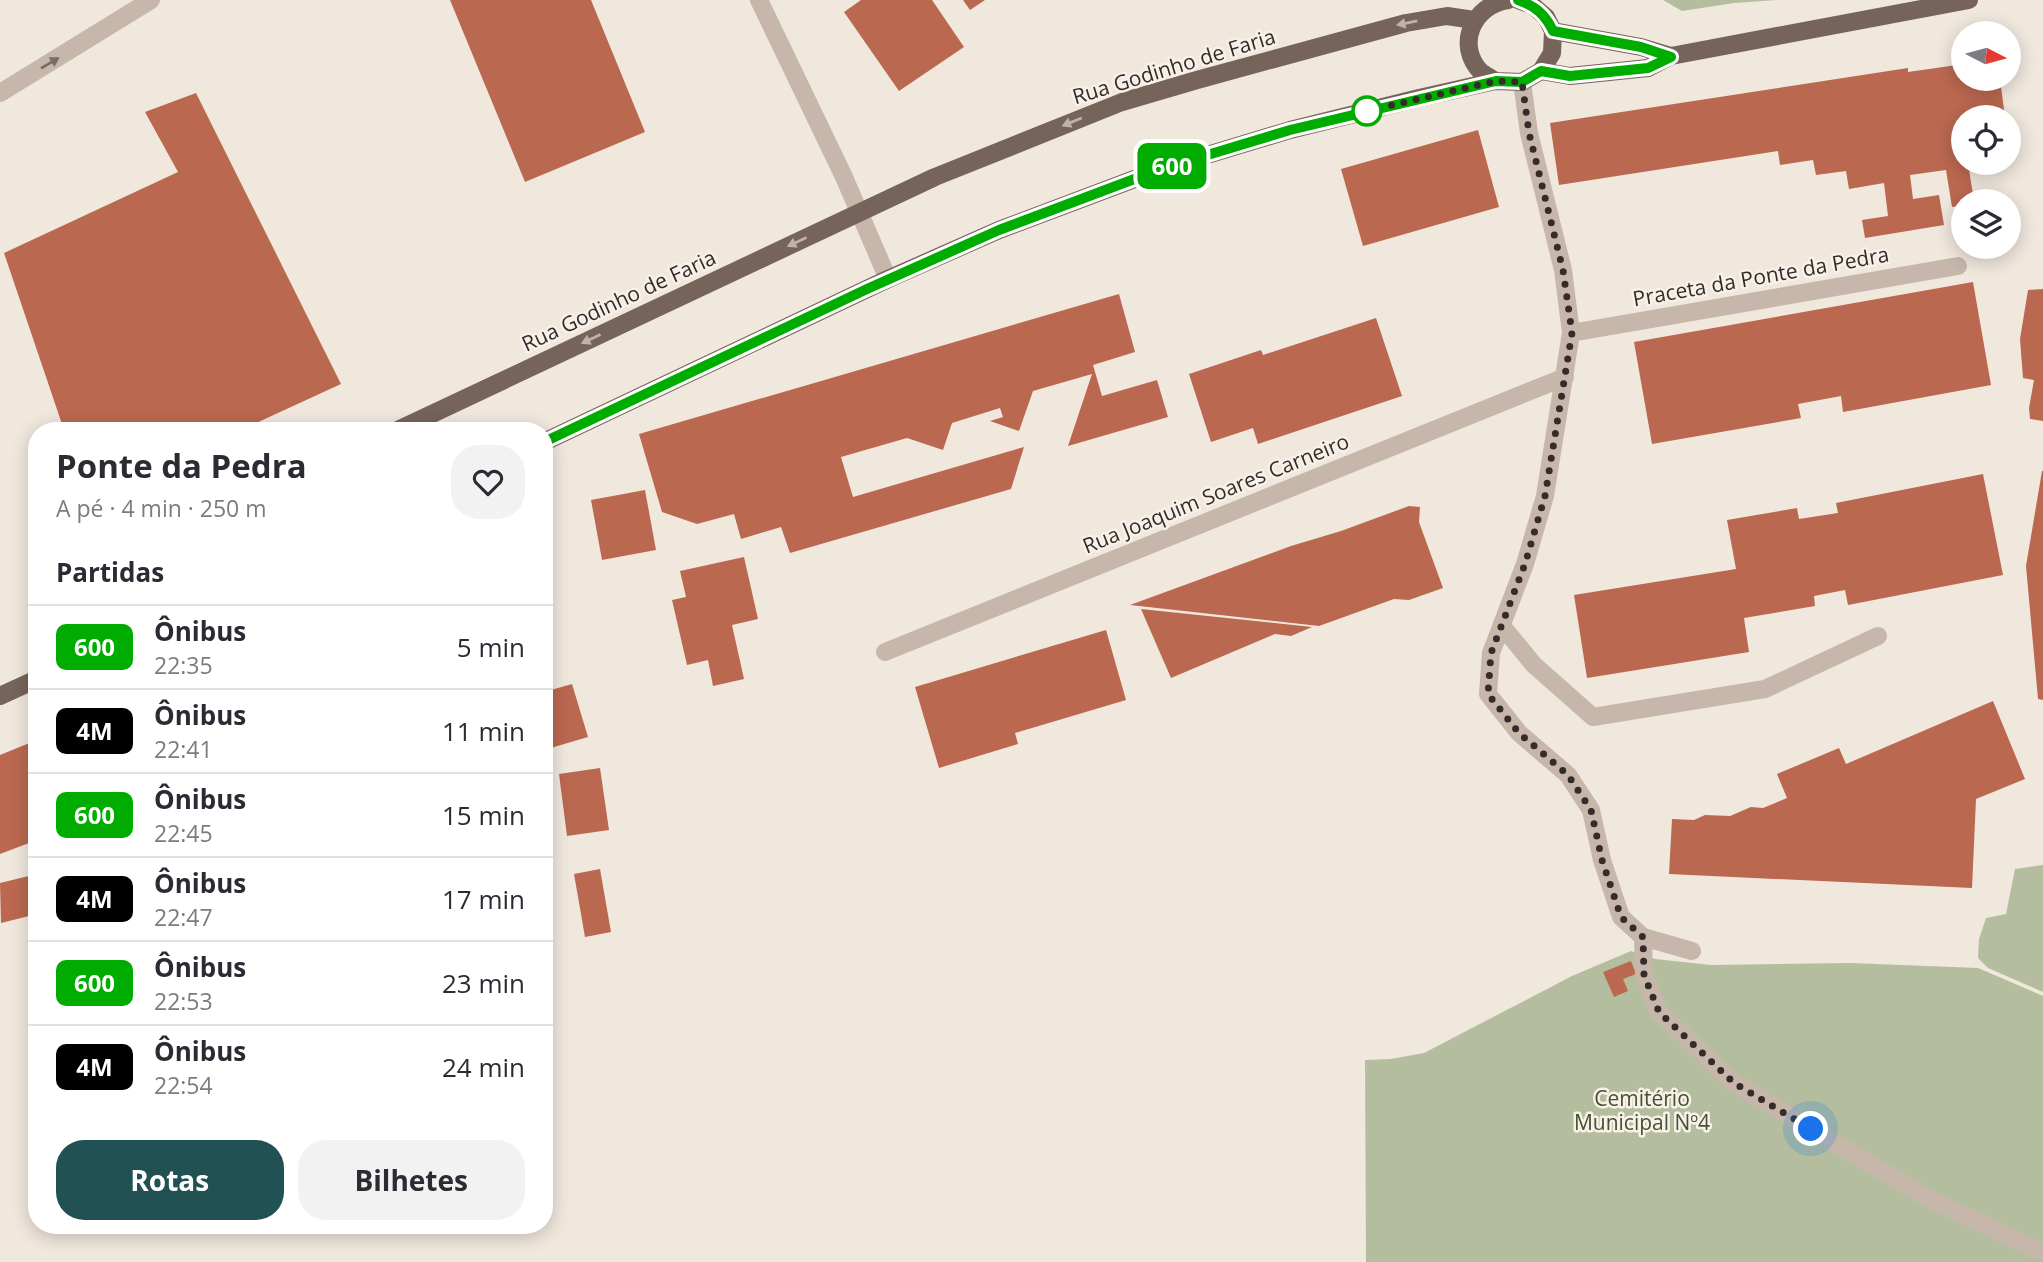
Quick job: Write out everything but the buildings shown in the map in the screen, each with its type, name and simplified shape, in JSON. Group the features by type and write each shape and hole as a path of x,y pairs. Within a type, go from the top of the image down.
{"main road":[{"name":"Rua Godinho de Faria","path":"415,422 935,177 1122,102 1406,23 1477,11 1496,2 1508,0"},
{"path":"1518,0 1549,16 1671,57"},
{"path":"1541,71 1570,76 1648,68 1671,57 1969,0"},
{"path":"1477,11 1469,38 1471,55 1481,71 1496,81"},
{"path":"553,438 888,279 999,230 1161,169 1290,130 1496,81 1522,82 1541,71 1552,53 1549,16"},
{"path":"0,696 28,683"}],"street":[{"path":"0,93 151,0"},
{"path":"759,0 844,177 888,279"},
{"path":"1522,82 1529,133 1563,270 1572,333 1545,496 1525,564 1491,653 1488,694 1519,733 1568,775 1591,810 1602,860 1621,917 1643,937 1692,951"},
{"name":"Praceta da Ponte da Pedra","path":"1572,333 1958,266"},
{"name":"Rua Joaquim Soares Carneiro","path":"885,652 1565,377"},
{"path":"1502,626 1534,665 1593,717 1765,689 1878,636"},
{"path":"1643,937 1644,975 1659,1012 1734,1083 1926,1197 2043,1253"}],"green space":[{"path":"1663,0 1777,0 1682,11"},
{"path":"2043,865 2043,992 1988,968 1978,958 1979,939 1986,918 2006,914 2015,869"},
{"name":"Cemitério Municipal Nº4","path":"1631,951 1655,959 1711,965 1850,963 1978,968 2043,996 2043,1262 1366,1262 1365,1060 1424,1053 1572,976"}],"bus line":[{"name":"600","path":"553,438 867,289 999,230 1161,169 1290,130 1419,98 1496,81 1522,82 1541,71 1570,76 1648,68 1671,57 1641,47 1553,31 1546,17 1532,5 1518,0"}],"route":[{"path":"1367,111 1496,81 1522,82 1529,133 1563,270 1572,333 1545,496 1525,564 1491,653 1488,694 1519,733 1568,775 1591,810 1602,860 1621,917 1643,937 1644,975 1659,1012 1734,1083 1811,1129"}]}
